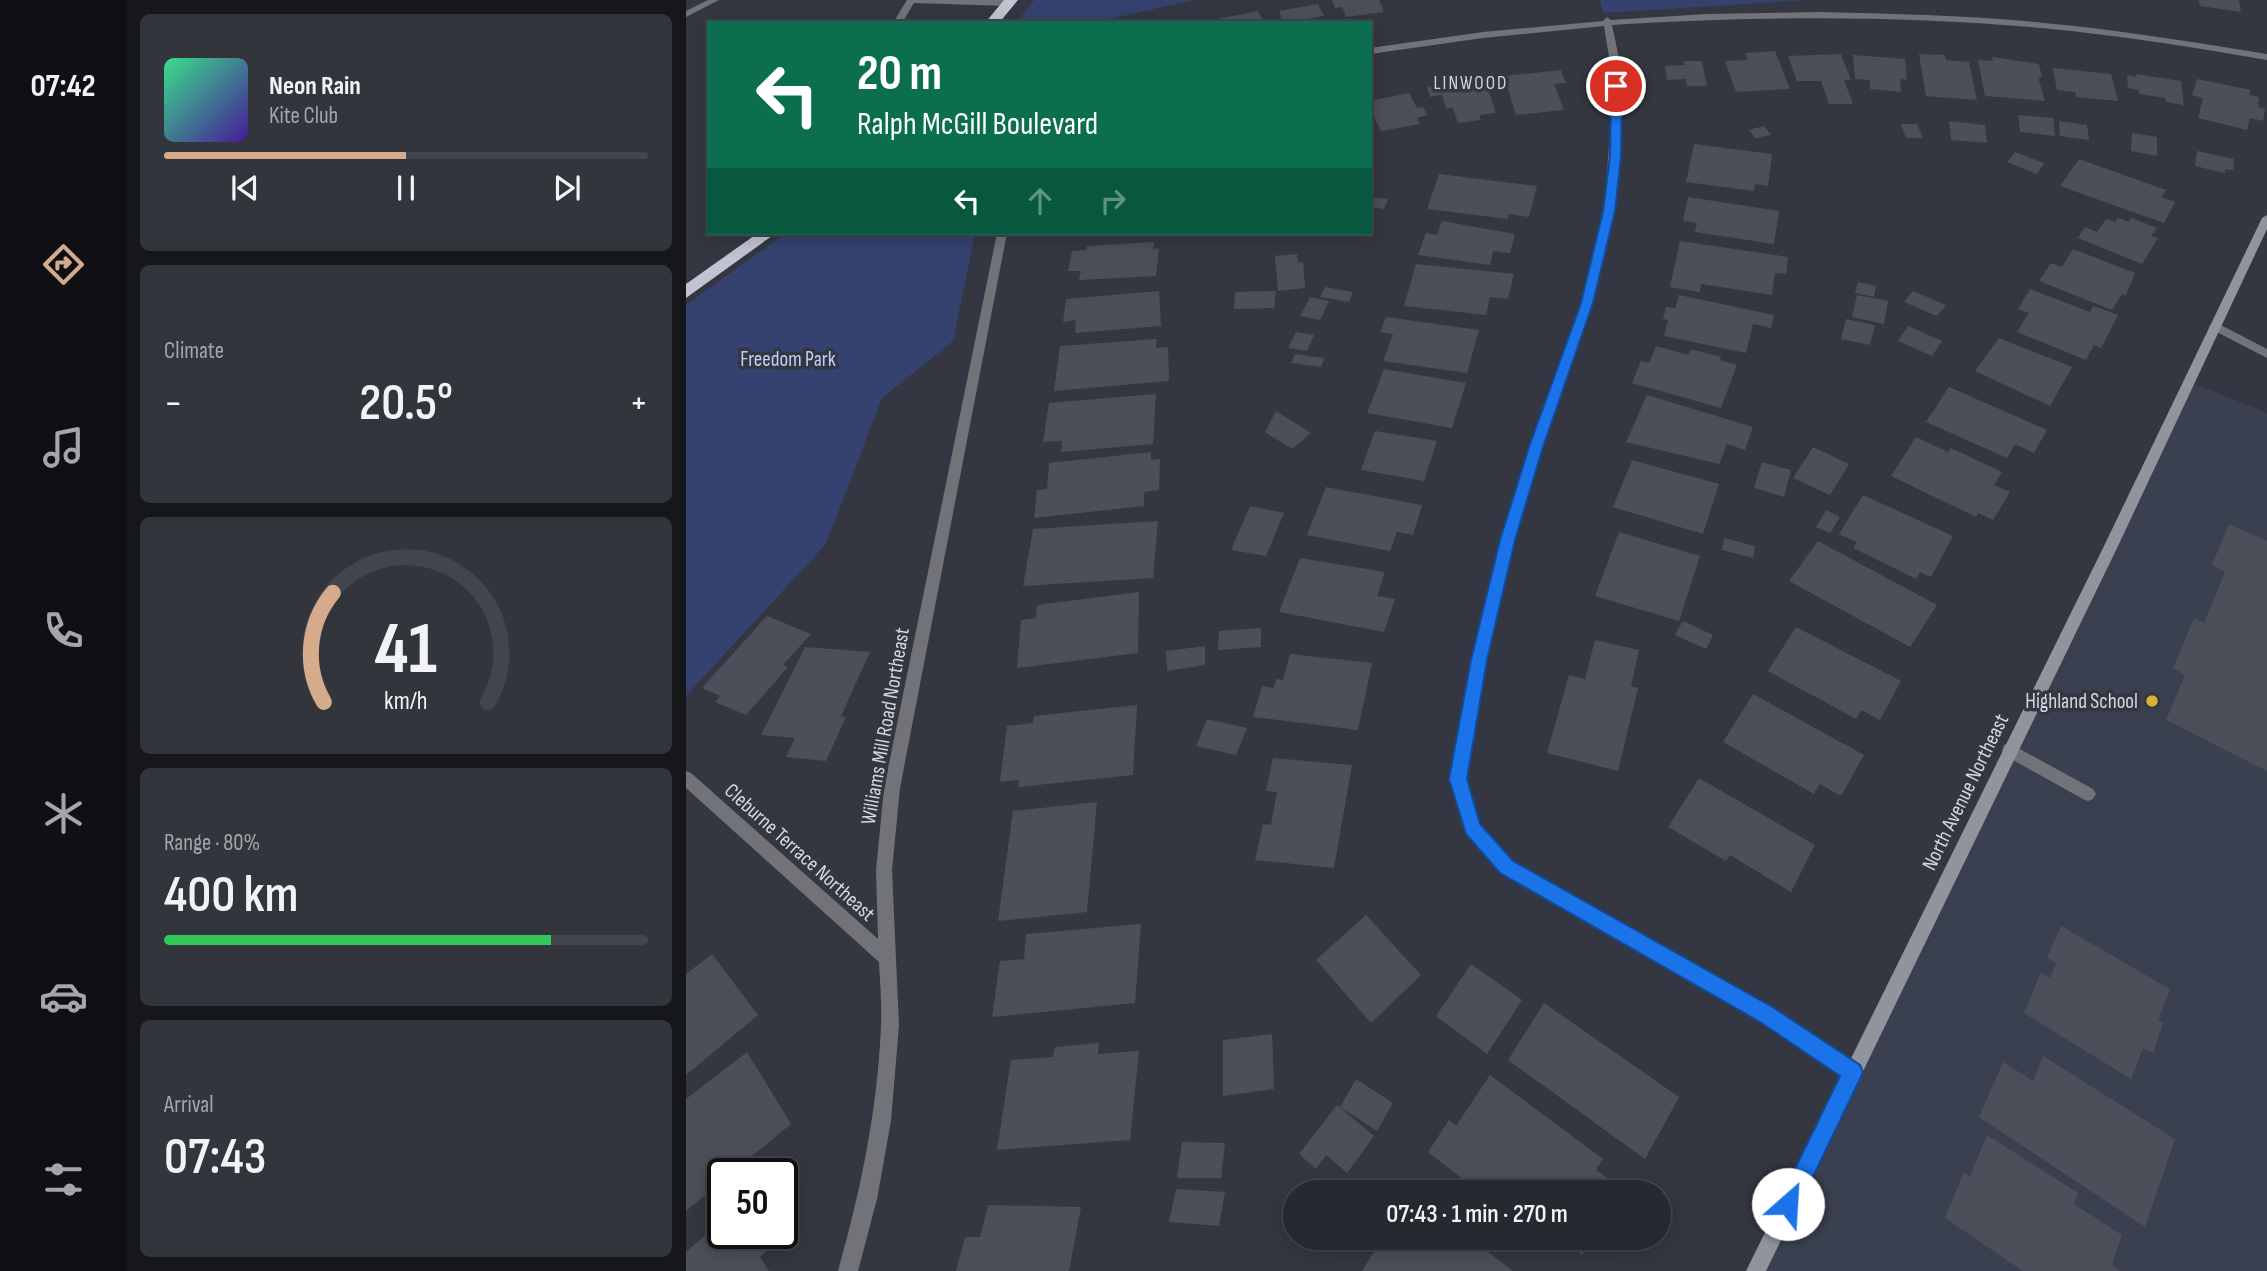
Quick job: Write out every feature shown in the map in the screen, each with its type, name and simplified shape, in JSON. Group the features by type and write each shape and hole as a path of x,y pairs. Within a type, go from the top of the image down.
{"highway":[{"path":"994,21 1009,2"},
{"path":"686,279 757,235"},
{"path":"686,292 765,235"}],"main road":[{"name":"North Avenue Northeast","path":"1756,1271 2111,546 2267,218"}],"street":[{"path":"686,14 715,0"},
{"path":"898,21 913,0 1009,2"},
{"path":"1372,51 1479,34 1607,20 1799,12 1922,16 2054,25 2267,57"},
{"path":"1607,20 1615,63 1617,108 1609,211 1587,303 1536,447 1508,540 1479,660 1458,779 1472,828 1507,867 1767,1015 1853,1072"},
{"name":"Williams Mill Road Northeast","path":"848,1271 868,1199 881,1121 890,1025 884,870 892,788 1002,235"},
{"path":"2215,326 2267,354"},
{"path":"2009,750 2088,794"},
{"name":"Cleburne Terrace Northeast","path":"686,778 886,957"}],"shaded area":[{"path":"2192,383 2267,413 2267,1271 1749,1271"}],"green space":[{"path":"1034,0 1194,0 1101,21 1018,21"},
{"path":"1600,0 1808,0 1603,13"},
{"name":"Freedom Park","path":"783,235 975,235 953,341 882,398 826,544 686,696 686,305"}],"building":[{"path":"1332,0 1379,0 1384,12 1346,17 1342,7 1335,8"},
{"path":"2199,0 2239,0 2241,12 2200,6"},
{"path":"1318,4 1324,16 1283,21 1279,11"},
{"path":"1258,11 1263,21 1218,21 1217,19"},
{"path":"1775,51 1790,89 1736,92 1725,61 1748,60 1745,53"},
{"path":"1841,54 1851,80 1844,80 1853,104 1829,104 1821,81 1797,81 1788,56"},
{"path":"1919,54 1945,55 1946,60 1969,62 1977,100 1926,96"},
{"path":"1853,55 1905,59 1907,80 1900,79 1901,92 1870,89 1870,80 1855,79"},
{"path":"1992,57 2039,64 2042,77 2038,77 2045,101 1985,96 1978,60 1993,61"},
{"path":"1684,61 1702,61 1707,86 1687,86 1686,79 1667,80 1665,66 1685,65"},
{"path":"2053,68 2111,74 2118,101 2076,97 2075,92 2057,90"},
{"path":"1561,70 1566,83 1554,84 1564,110 1516,115 1504,76"},
{"path":"2136,74 2181,81 2184,105 2166,102 2165,98 2139,94 2139,90 2128,88 2127,75 2137,77"},
{"path":"2197,79 2251,90 2249,95 2259,97 2258,107 2265,109 2263,121 2250,118 2247,130 2198,118 2203,98 2192,95"},
{"path":"1485,81 1496,113 1479,115 1481,120 1458,123 1453,108 1446,108 1442,95 1430,97 1427,87"},
{"path":"1409,93 1417,108 1423,107 1427,115 1417,118 1420,124 1381,131 1372,113 1372,101"},
{"path":"2018,115 2053,118 2055,136 2020,132"},
{"path":"1949,121 1985,125 1987,143 1951,140"},
{"path":"2059,121 2087,125 2089,140 2060,136"},
{"path":"1901,124 1917,124 1923,138 1906,138"},
{"path":"1764,126 1771,135 1755,138 1749,130"},
{"path":"2132,133 2157,137 2157,156 2131,151"},
{"path":"1694,144 1772,154 1768,186 1755,184 1754,191 1686,182"},
{"path":"2197,151 2234,159 2233,170 2225,169 2225,173 2195,166"},
{"path":"2015,152 2044,163 2037,174 2007,162"},
{"path":"2079,159 2166,190 2161,197 2175,202 2164,223 2060,186"},
{"path":"1439,174 1537,186 1529,217 1509,214 1508,219 1427,209"},
{"path":"1372,197 1388,199 1384,209 1372,207"},
{"path":"1688,197 1779,211 1774,244 1695,232 1697,223 1683,221"},
{"path":"2118,218 2129,222 2131,218 2157,228 2151,236 2158,238 2142,264 2078,238 2085,227 2097,232 2106,219 2115,222"},
{"path":"1442,221 1515,234 1510,253 1493,251 1490,265 1418,255 1426,233 1437,235"},
{"path":"1146,235 1176,235 1176,237"},
{"path":"1680,241 1788,257 1786,274 1775,273 1772,295 1701,284 1700,292 1670,287"},
{"path":"1154,242 1153,249 1159,248 1156,276 1079,280 1081,271 1068,271 1072,251 1086,250 1087,246"},
{"path":"2073,249 2135,273 2126,295 2122,294 2112,310 2039,281 2051,263 2062,267"},
{"path":"1297,254 1298,263 1303,262 1305,288 1278,291 1275,256"},
{"path":"1416,264 1514,274 1508,299 1490,297 1486,315 1404,306"},
{"path":"1858,282 1876,286 1874,297 1855,293"},
{"path":"1325,287 1353,292 1349,302 1320,297"},
{"path":"2030,289 2090,312 2093,306 2118,315 2101,348 2094,345 2086,360 2017,332 2029,313 2018,309"},
{"path":"1159,291 1161,326 1075,333 1076,320 1063,322 1066,299"},
{"path":"1276,291 1274,308 1234,309 1235,292"},
{"path":"1913,291 1946,305 1937,316 1904,302"},
{"path":"1679,295 1774,315 1771,328 1753,324 1746,353 1664,336 1668,320 1663,319 1666,307 1675,308"},
{"path":"1857,295 1888,301 1884,324 1852,317"},
{"path":"1310,297 1329,301 1320,320 1300,316"},
{"path":"1386,317 1479,330 1467,373 1383,361 1393,334 1380,332"},
{"path":"1846,319 1875,325 1870,345 1841,339"},
{"path":"1908,326 1942,341 1932,356 1898,341"},
{"path":"1296,332 1314,335 1307,351 1288,348"},
{"path":"1999,338 2072,367 2050,406 1975,371"},
{"path":"1157,339 1156,348 1168,347 1169,381 1054,391 1060,346"},
{"path":"1656,346 1689,355 1691,349 1721,357 1720,360 1737,365 1721,408 1632,383 1641,361 1649,363"},
{"path":"1295,354 1324,358 1321,367 1291,363"},
{"path":"1384,369 1466,383 1452,428 1367,413"},
{"path":"1949,387 2047,430 2034,453 2015,444 2007,458 1926,422"},
{"path":"1156,394 1153,444 1061,452 1062,441 1043,442 1049,403"},
{"path":"1647,395 1753,427 1745,450 1727,444 1719,464 1626,442"},
{"path":"1276,411 1311,433 1292,449 1265,432"},
{"path":"1375,431 1437,441 1424,481 1361,470"},
{"path":"1916,437 1948,452 1951,448 2002,472 1994,485 2010,492 1993,520 1978,513 1976,517 1891,476"},
{"path":"1813,447 1849,464 1830,495 1793,478"},
{"path":"1151,452 1151,460 1160,459 1159,490 1144,492 1144,506 1034,518 1037,490 1047,489 1049,463"},
{"path":"1632,460 1719,484 1703,534 1613,507"},
{"path":"1762,462 1791,470 1784,497 1754,488"},
{"path":"1326,487 1422,505 1413,535 1397,532 1390,551 1307,535"},
{"path":"1863,495 1953,536 1931,577 1920,572 1916,579 1853,548 1857,542 1839,534"},
{"path":"1250,506 1284,513 1266,556 1231,550"},
{"path":"1826,510 1840,517 1830,533 1816,527"},
{"path":"1158,521 1153,578 1023,586 1033,529"},
{"path":"2229,524 2267,541 2267,771 2166,720 2185,675 2173,668 2194,618 2204,623 2225,572 2212,565"},
{"path":"1619,532 1700,556 1679,621 1595,596"},
{"path":"1724,538 1755,546 1753,558 1722,550"},
{"path":"1818,541 1937,605 1910,647 1789,581"},
{"path":"1300,558 1385,572 1377,596 1395,599 1384,632 1279,612"},
{"path":"1139,592 1138,653 1017,668 1021,620 1036,618 1037,605"},
{"path":"767,616 811,634 783,665 788,667 746,715 715,702 720,696 702,688"},
{"path":"1683,621 1713,635 1706,649 1675,635"},
{"path":"1796,627 1901,681 1880,720 1861,710 1856,719 1768,671"},
{"path":"1261,628 1261,647 1218,650 1219,631"},
{"path":"1595,640 1639,650 1631,686 1638,688 1618,771 1547,753 1569,675 1585,679"},
{"path":"1205,646 1205,665 1167,671 1166,651"},
{"path":"805,647 870,652 841,716 846,717 826,761 786,757 795,738 761,735"},
{"path":"1290,654 1372,663 1358,730 1253,717 1262,686 1274,688 1276,679 1283,680"},
{"path":"1753,694 1864,755 1841,796 1820,784 1814,794 1723,742"},
{"path":"1137,705 1133,775 1018,787 1019,780 1000,782 1007,726 1033,723 1034,716"},
{"path":"1207,719 1247,728 1236,755 1196,746"},
{"path":"1273,758 1352,765 1334,868 1255,860 1263,824 1271,825 1277,792 1266,791"},
{"path":"1699,778 1815,845 1791,892 1730,855 1726,861 1668,827"},
{"path":"1097,802 1087,912 998,921 1013,811"},
{"path":"1366,915 1421,975 1371,1023 1316,960"},
{"path":"1141,924 1135,1003 992,1017 1000,961 1024,959 1026,934"},
{"path":"2061,926 2170,989 2158,1020 2163,1023 2153,1053 2143,1048 2131,1079 2024,1013 2041,972 2050,978 2056,963 2047,958"},
{"path":"712,954 758,1015 686,1075 686,974"},
{"path":"1471,964 1522,1000 1487,1054 1436,1016"},
{"path":"1544,1003 1679,1097 1645,1159 1508,1060"},
{"path":"1272,1034 1274,1089 1223,1096 1223,1040"},
{"path":"1099,1043 1098,1054 1139,1051 1130,1140 997,1150 1011,1060 1053,1057 1055,1047"},
{"path":"747,1052 791,1124 750,1158 707,1158 707,1193 686,1211 686,1099"},
{"path":"2043,1056 2175,1139 2145,1227 1979,1117 2003,1062 2033,1081"},
{"path":"1490,1075 1603,1159 1596,1170 1610,1180 1464,1180 1428,1152 1449,1120 1456,1126"},
{"path":"1356,1079 1393,1103 1377,1131 1340,1107"},
{"path":"1337,1105 1374,1136 1347,1173 1326,1155 1316,1169 1299,1154"},
{"path":"1987,1135 2078,1193 2074,1204 2122,1235 2112,1265 2120,1271 2023,1271 1945,1218 1964,1172 1970,1176"},
{"path":"1182,1142 1225,1143 1221,1178 1177,1178"},
{"path":"1176,1189 1225,1192 1219,1226 1169,1222"},
{"path":"988,1205 1081,1207 1069,1271 956,1271 965,1237 980,1237"},
{"path":"707,1234 707,1249 769,1249 760,1257 769,1271 686,1271 686,1252"},
{"path":"1375,1250 1486,1250 1513,1271 1362,1271"}],"place":[{"name":"Highland School","path":"2152,701"}],"district":[{"name":"LINWOOD","path":"1471,82"}],"route":[{"path":"1616,86 1616,156 1609,211 1587,303 1536,447 1508,540 1479,660 1458,779 1472,828 1507,867 1767,1015 1853,1072 1788,1204"}]}
